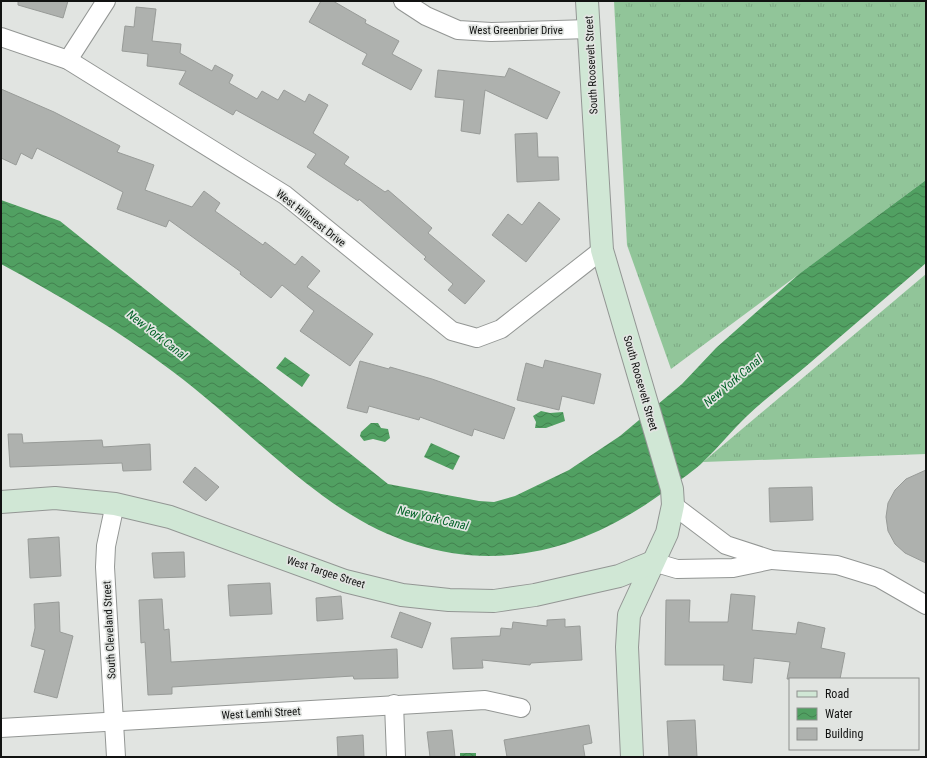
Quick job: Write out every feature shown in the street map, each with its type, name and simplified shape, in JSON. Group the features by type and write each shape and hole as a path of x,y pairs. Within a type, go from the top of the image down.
{"street":[{"path":"68,60 106,1"},
{"name":"West Greenbrier Drive","path":"403,1 426,16 458,30 491,32 589,29"},
{"name":"South Roosevelt Street","path":"588,1 602,250 673,497 667,533 629,614 627,646 632,757"},
{"name":"West Hillcrest Drive","path":"1,37 68,60 285,195 452,331 464,336 477,338 501,329 602,250"},
{"path":"673,497 726,545 772,560 837,565 879,578 926,605"},
{"name":"West Targee Street","path":"1,502 55,498 115,504 170,517 346,581 402,595 449,600 494,601 535,595 619,576 653,562"},
{"name":"South Cleveland Street","path":"115,504 106,546 105,567 116,757"},
{"path":"653,562 677,569 733,568 772,560"},
{"name":"West Lemhi Street","path":"1,728 394,704 485,700 521,708"},
{"path":"394,704 396,757"}],"green space":[{"path":"614,1 926,1 926,180 671,369 627,245"},
{"path":"926,274 926,454 703,462"}],"water":[{"name":"New York Canal","path":"926,180 926,263 741,421 700,465 627,516 584,537 541,550 497,556 453,553 410,543 366,524 303,481 191,386 131,341 45,288 1,264 1,200 60,221 388,484 479,501 494,502 515,496 569,470 620,436 682,384 716,348 799,274"},
{"path":"285,357 310,375 302,387 276,368"},
{"path":"541,411 550,413 563,412 565,421 546,428 535,428 536,422 533,416"},
{"path":"371,423 378,423 381,428 388,429 390,438 385,442 373,439 364,441 360,436 361,432"},
{"path":"431,443 460,456 453,470 424,457"},
{"path":"460,753 476,753 476,757 460,757"}],"building":[{"path":"18,1 68,1 63,18 18,5"},
{"path":"321,1 333,1 366,20 365,23 399,41 392,54 422,70 411,90 362,64 367,54 309,22"},
{"path":"136,7 156,9 152,41 181,44 180,53 212,71 215,65 233,75 229,83 257,99 262,91 278,100 284,90 305,102 309,94 328,105 313,133 349,157 344,164 385,192 388,190 432,228 428,233 485,281 465,304 448,290 453,284 424,259 426,257 359,199 358,201 307,167 316,154 236,110 233,115 179,84 186,71 147,66 148,54 122,51 125,26 134,27"},
{"path":"509,68 560,92 547,119 485,90 480,134 461,131 464,100 435,97 438,70 505,77"},
{"path":"1,89 54,112 120,146 117,152 154,165 145,190 192,207 204,191 220,203 215,211 263,245 265,242 295,265 302,256 320,271 307,287 373,334 350,366 300,331 314,311 282,285 271,298 240,274 241,272 169,220 166,227 117,209 123,192 37,148 32,159 21,153 16,165 1,158"},
{"path":"537,133 538,157 558,157 559,180 517,182 515,134"},
{"path":"539,202 560,219 526,262 492,235 508,214 522,225"},
{"path":"545,360 601,374 594,404 562,396 559,410 517,400 526,363 543,368"},
{"path":"360,361 389,369 390,367 432,379 515,408 504,439 474,429 472,436 420,417 419,420 369,406 367,413 347,408"},
{"path":"8,434 22,434 23,443 102,440 103,447 150,444 151,470 123,471 122,463 10,467"},
{"path":"195,467 219,487 206,501 183,482"},
{"path":"926,470 926,563 905,553 895,544 888,531 886,517 888,503 895,490 906,479"},
{"path":"812,487 813,520 770,522 769,488"},
{"path":"59,537 61,576 30,578 28,539"},
{"path":"184,552 185,577 154,578 152,553"},
{"path":"270,583 272,614 230,616 228,585"},
{"path":"731,594 755,596 752,630 796,634 798,622 825,628 821,648 845,653 840,678 787,679 790,662 754,658 752,683 723,680 724,665 665,665 666,600 690,600 689,622 728,622"},
{"path":"341,596 343,619 317,621 316,598"},
{"path":"162,599 164,630 169,629 171,662 397,649 398,678 354,679 353,676 172,687 172,694 148,695 145,642 141,643 139,600"},
{"path":"59,602 60,632 73,636 57,698 34,692 45,650 31,646 35,628 34,604"},
{"path":"400,612 431,623 422,648 391,637"},
{"path":"565,619 565,627 580,626 582,660 531,663 530,665 482,660 483,668 453,669 451,638 500,636 501,628 512,629 513,622 547,626 547,620"},
{"path":"695,720 697,757 669,757 667,721"},
{"path":"589,725 592,743 583,745 585,757 507,757 504,740"},
{"path":"452,730 455,757 430,757 427,732"},
{"path":"363,735 364,757 338,757 337,737"}]}
